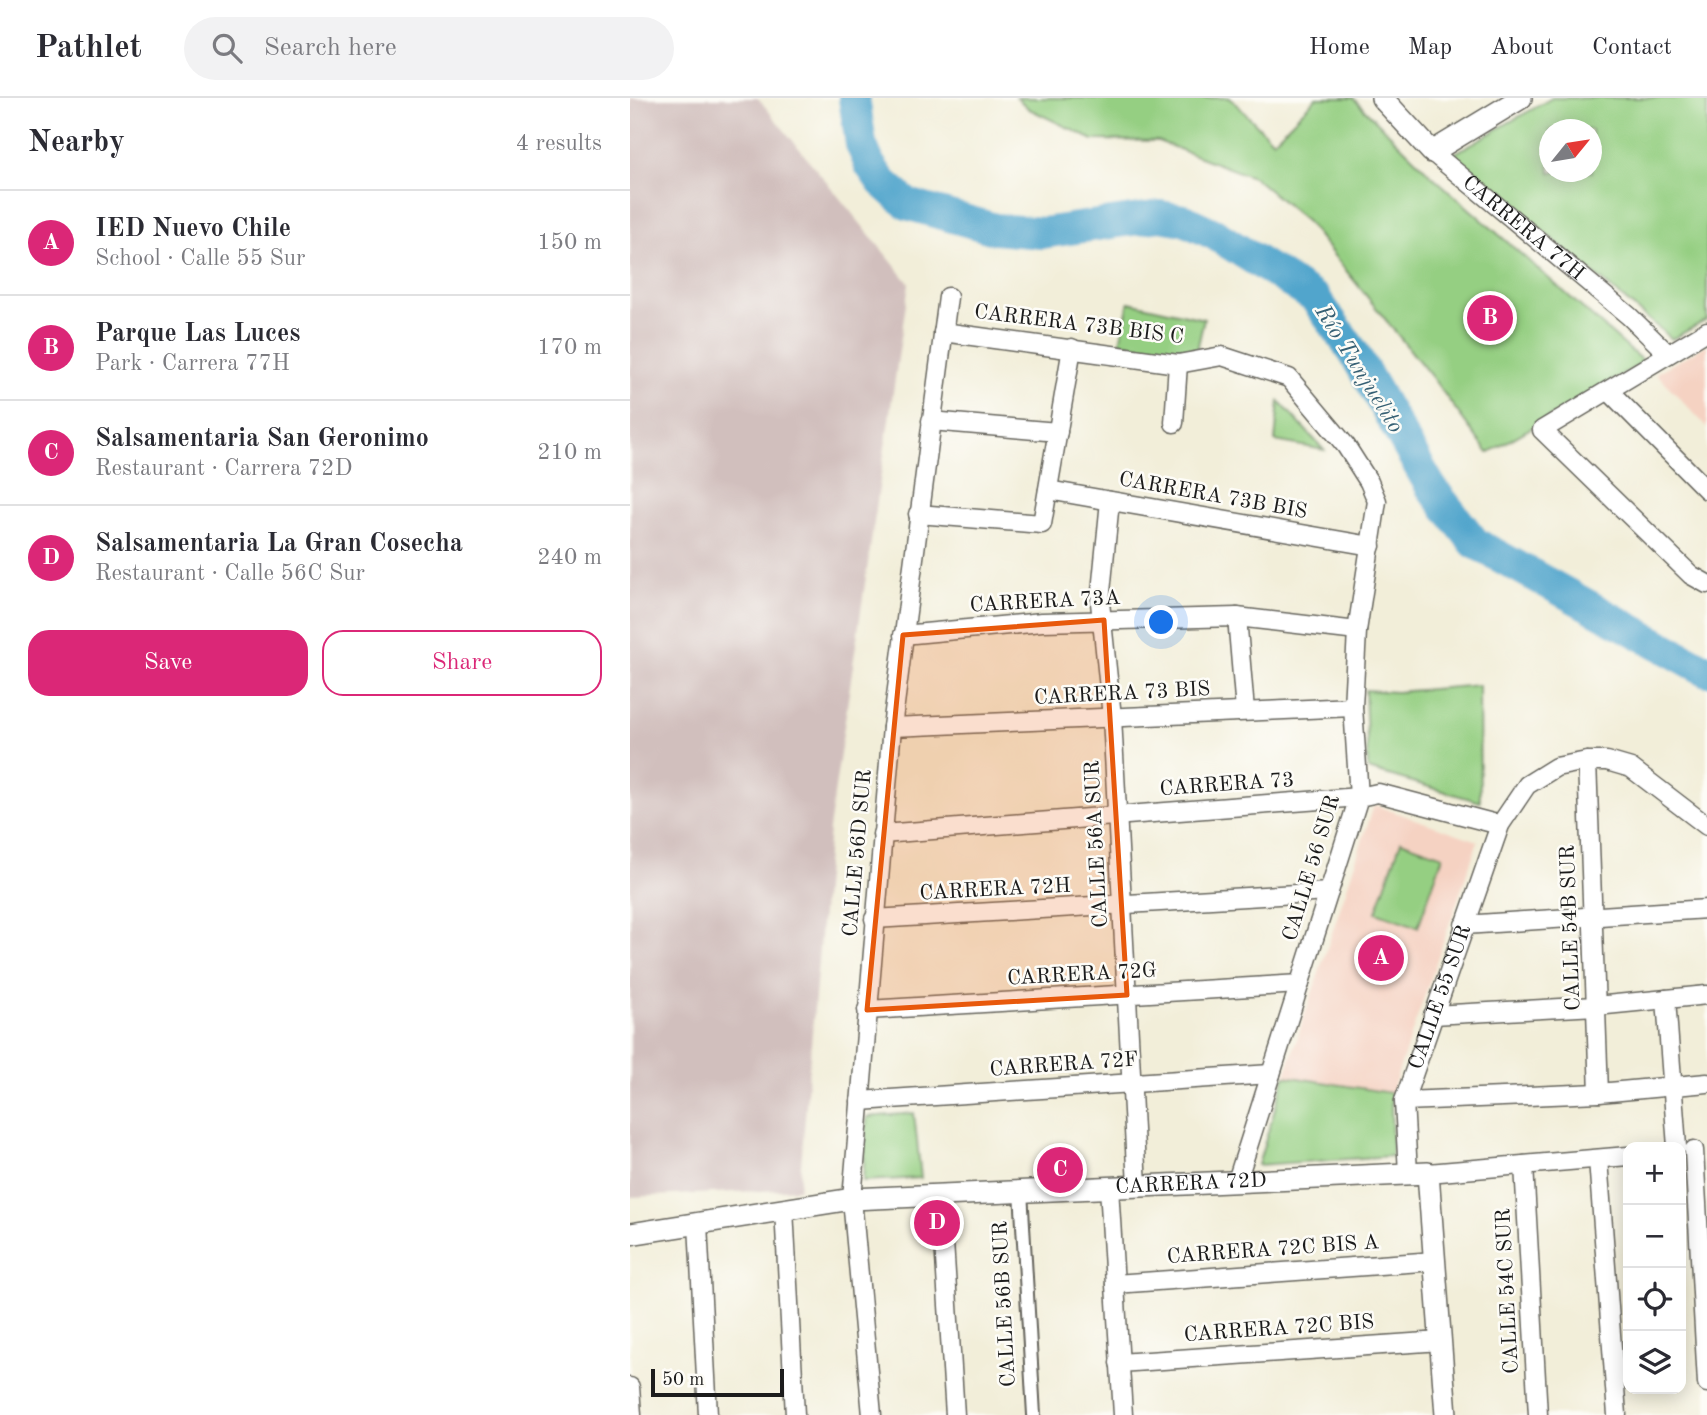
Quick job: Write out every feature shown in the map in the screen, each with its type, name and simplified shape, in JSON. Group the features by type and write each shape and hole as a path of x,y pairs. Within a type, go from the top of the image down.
{"street":[{"name":"CARRERA 77H","path":"1382,98 1432,152 1629,316 1668,355"},
{"path":"1432,152 1521,98"},
{"name":"CALLE 56D SUR","path":"872,1415 852,1199 892,727 948,297"},
{"path":"1707,331 1542,430 1691,575 1707,584"},
{"name":"CARRERA 73B BIS C","path":"943,332 1178,364 1222,356 1289,378"},
{"path":"918,514 1042,524 1072,348"},
{"path":"1174,424 1178,364"},
{"name":"CALLE 56 SUR","path":"1237,1181 1359,797 1353,706 1357,631 1377,501 1370,482 1346,446 1289,378"},
{"path":"1609,391 1707,491"},
{"path":"931,421 1058,432"},
{"name":"CARRERA 73B BIS","path":"1048,490 1371,547"},
{"name":"CALLE 56A SUR","path":"1110,501 1100,602 1104,620 1112,718 1137,1186"},
{"path":"1237,617 1245,711"},
{"name":"CARRERA 73A","path":"903,635 1042,622 1237,617 1357,631"},
{"name":"CARRERA 73 BIS","path":"892,727 1353,706"},
{"path":"1500,825 1527,785 1556,767 1587,761 1631,768 1707,826"},
{"name":"CALLE 54B SUR","path":"1587,761 1599,1093"},
{"name":"CARRERA 73","path":"882,834 1359,797 1378,793 1500,825"},
{"name":"CALLE 55 SUR","path":"1446,1415 1435,1262 1404,1101 1500,825"},
{"name":"CARRERA 72H","path":"874,919 1329,892"},
{"path":"1464,925 1707,909"},
{"name":"CARRERA 72G","path":"867,1010 1300,984"},
{"path":"1433,1015 1596,1006 1707,995"},
{"path":"1666,999 1673,1086 1690,1149 1703,1250 1707,1383"},
{"name":"CARRERA 72F","path":"860,1101 1271,1074"},
{"path":"1404,1101 1599,1093 1707,1083"},
{"name":"CARRERA 72D","path":"630,1234 852,1199 1418,1173 1623,1156"},
{"path":"1598,1158 1617,1415"},
{"name":"CALLE 54C SUR","path":"1524,1165 1538,1415"},
{"path":"1109,1187 1123,1415"},
{"name":"CALLE 56B SUR","path":"1021,1191 1034,1415"},
{"path":"941,1195 955,1415"},
{"path":"784,1209 795,1415"},
{"path":"698,1224 708,1415"},
{"name":"CARRERA 72C BIS A","path":"1115,1284 1435,1262"},
{"name":"CARRERA 72C BIS","path":"1119,1363 1441,1341"},
{"path":"630,1387 632,1415"}],"highlighted area":[{"path":"1104,620 1127,995 867,1010 903,635"}],"shaded area":[{"path":"630,98 758,98 909,283 829,829 799,1189 630,1197"},
{"path":"1707,345 1707,427 1656,373"},
{"path":"1374,805 1478,841 1391,1093 1285,1076"}],"green space":[{"path":"1017,98 1230,98 1273,141 1316,98 1353,98 1431,175 1644,362 1488,453 1431,376 1307,222 1255,178 1158,141 1093,140 1029,109"},
{"path":"1552,98 1707,98 1707,320 1672,339 1452,155"},
{"path":"1129,302 1204,319 1195,359 1120,342"},
{"path":"1279,401 1324,450 1275,441"},
{"path":"1479,685 1480,802 1368,769 1365,690 1396,692"},
{"path":"1401,841 1443,856 1418,927 1376,912"},
{"path":"1285,1076 1391,1093 1392,1156 1258,1165"},
{"path":"914,1113 921,1178 863,1181 867,1117"}],"waterway":[{"name":"Río Tunjuelito","path":"854,98 861,144 870,165 882,182 907,204 995,229 1042,233 1160,216 1184,220 1214,234 1315,298 1354,353 1431,487 1475,543 1707,671"}],"place":[{"name":"Parque Las Luces","path":"1490,318"},
{"name":"IED Nuevo Chile","path":"1381,958"},
{"name":"Salsamentaria San Geronimo","path":"1060,1170"},
{"name":"Salsamentaria La Gran Cosecha","path":"937,1223"}]}
